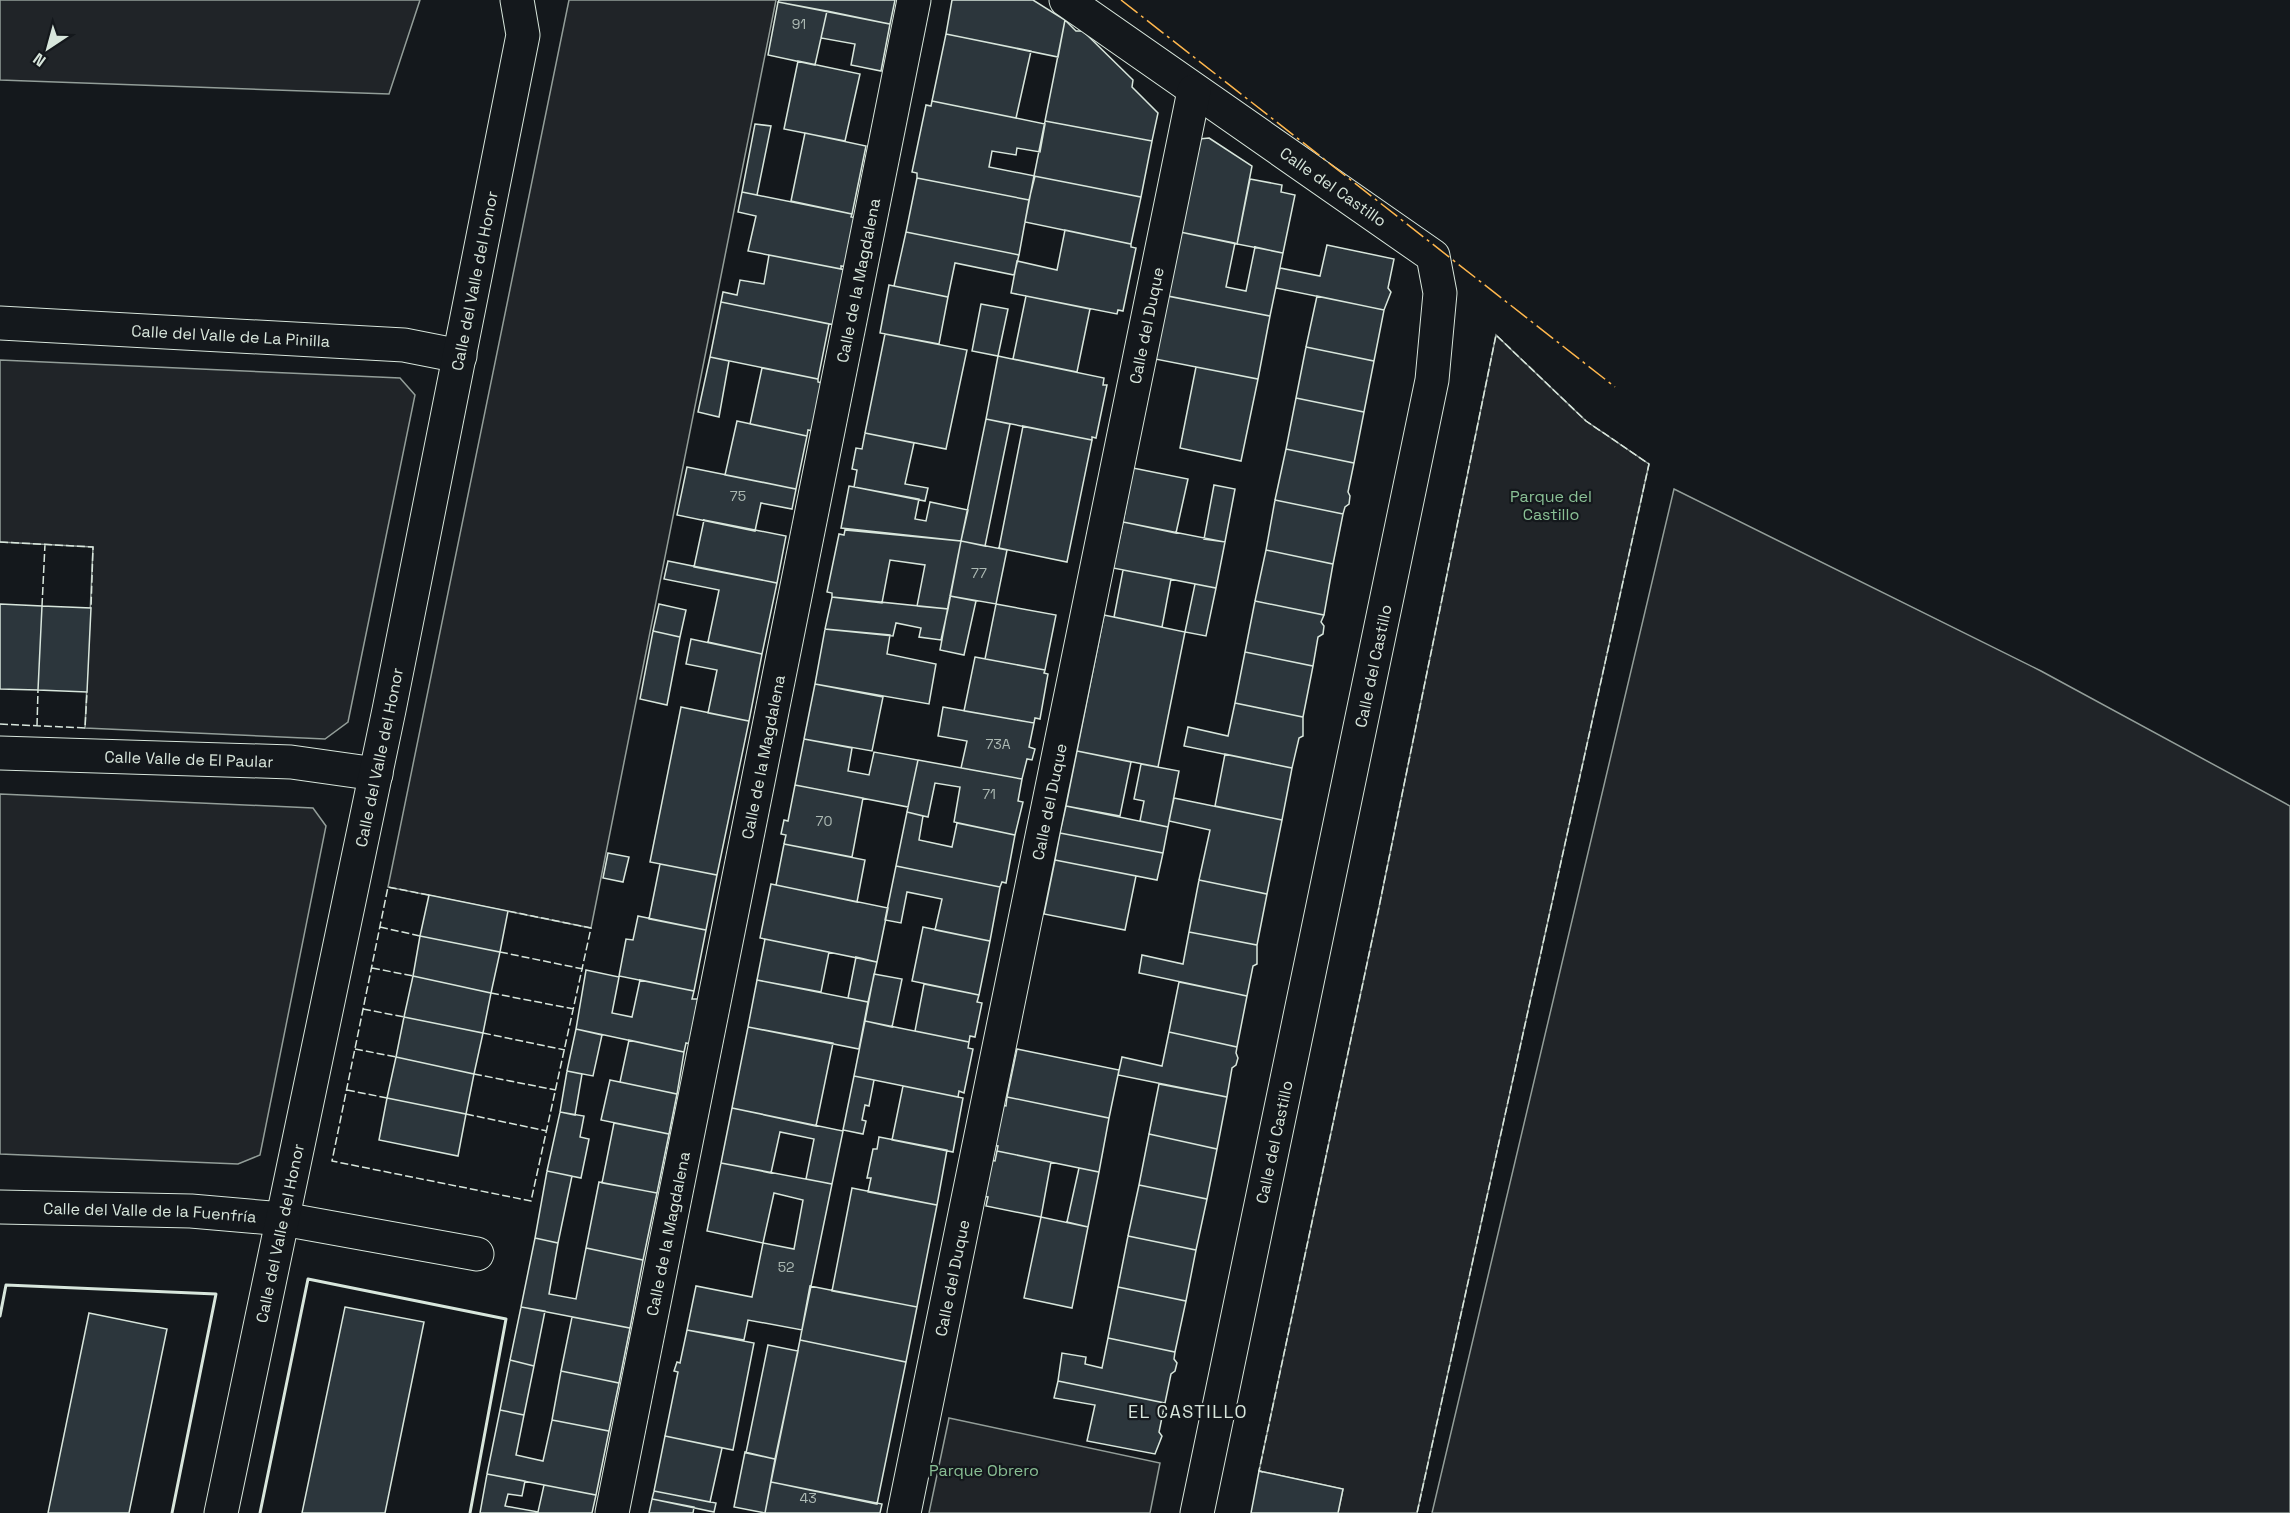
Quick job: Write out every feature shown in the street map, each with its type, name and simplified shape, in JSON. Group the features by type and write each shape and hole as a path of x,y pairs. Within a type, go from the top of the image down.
{"street":[{"name":"Calle del Valle del Honor","path":"221,1513 376,774 523,35 517,0"},
{"name":"Calle de la Magdalena","path":"612,1513 914,0"},
{"name":"Calle del Castillo","path":"1066,0 1433,256 1440,293 1432,380 1197,1513"},
{"name":"Calle del Duque","path":"903,1513 1194,91"},
{"name":"Calle del Valle de La Pinilla","path":"0,323 404,345 460,356"},
{"name":"Calle Valle de El Paular","path":"0,753 291,762 376,774"},
{"name":"Calle del Valle de la Fuenfría","path":"0,1207 191,1211 283,1220 477,1254"}],"green space":[{"path":"0,0 420,0 389,94 0,80"},
{"path":"569,0 776,0 591,928 388,887"},
{"name":"Parque del Castillo","path":"1496,335 1586,421 1649,464 1417,1513 1338,1513 1343,1489 1259,1471 1378,912"},
{"path":"0,360 400,378 415,395 348,722 325,739 85,728 93,547 0,542"},
{"path":"1674,489 2041,671 2290,806 2290,1513 1432,1513"},
{"path":"0,794 313,808 326,826 260,1155 238,1164 0,1154"},
{"name":"Parque Obrero","path":"949,1418 1160,1463 1150,1513 929,1513"}],"building":[{"path":"779,0 895,0 890,24 778,2"},
{"path":"952,0 1033,0 1065,20 1058,57 946,34"},
{"path":"778,2 827,11 815,65 768,55"},
{"path":"827,11 890,24 881,71 851,65 855,44 821,38"},
{"path":"1065,20 1076,31 1083,31 1133,80 1132,87 1158,113 1152,141 1045,121"},
{"path":"946,34 1031,51 1016,118 932,101"},
{"path":"798,61 860,74 845,141 784,129"},
{"path":"932,101 1045,124 1040,152 1017,148 1016,155 992,151 989,167 1035,176 1029,200 917,178 917,173 912,172 926,105 931,106"},
{"path":"1045,121 1152,141 1141,197 1034,176"},
{"path":"755,124 771,126 757,195 742,192"},
{"path":"805,133 866,146 852,214 791,201"},
{"path":"1209,138 1252,166 1237,244 1175,231 1199,139"},
{"path":"1034,176 1141,197 1131,244 1025,222"},
{"path":"917,178 1029,200 1019,255 906,232"},
{"path":"1250,179 1282,185 1281,192 1295,195 1283,253 1237,244"},
{"path":"742,192 852,214 851,217 857,218 847,267 841,266 841,269 748,251 756,216 738,212"},
{"path":"1065,230 1131,244 1131,247 1136,248 1123,311 1118,310 1117,314 1011,293 1017,261 1057,270"},
{"path":"906,232 1019,255 1014,275 955,263 948,297 894,286"},
{"path":"1180,232 1235,243 1226,287 1246,291 1255,247 1283,253 1270,316 1168,296"},
{"path":"1327,245 1394,259 1388,288 1391,292 1384,310 1276,288 1280,268 1320,276"},
{"path":"769,255 847,270 835,325 721,302 723,292 737,295 740,280 764,284"},
{"path":"889,285 948,297 939,344 880,333"},
{"path":"1162,295 1270,316 1258,379 1155,359"},
{"path":"1026,296 1090,309 1077,372 1013,359"},
{"path":"1317,296 1384,310 1374,361 1306,347"},
{"path":"721,302 829,324 818,379 710,357"},
{"path":"981,304 1008,309 998,356 972,351"},
{"path":"885,334 967,350 946,449 865,433"},
{"path":"1306,347 1374,361 1364,412 1296,398"},
{"path":"998,356 1104,378 1103,385 1107,385 1096,438 1092,437 1092,440 986,419"},
{"path":"710,357 729,361 719,417 698,412"},
{"path":"1196,367 1258,379 1241,461 1180,448"},
{"path":"762,368 818,379 818,382 822,383 813,431 808,430 807,436 750,424"},
{"path":"1296,398 1364,412 1354,463 1286,449"},
{"path":"986,419 1010,424 985,546 961,541"},
{"path":"737,421 807,436 796,489 725,475"},
{"path":"1023,426 1092,440 1067,562 999,548"},
{"path":"865,433 914,443 905,484 928,488 925,501 854,487 857,470 852,469 856,448 862,449"},
{"path":"1286,449 1354,463 1348,492 1349,504 1345,507 1343,514 1275,500"},
{"path":"687,467 796,489 792,509 761,503 755,531 677,515"},
{"path":"1133,468 1188,479 1176,533 1123,522"},
{"path":"1214,485 1235,489 1225,542 1204,539"},
{"path":"849,486 919,499 915,519 926,521 930,502 968,510 961,541 841,528"},
{"path":"1275,500 1343,514 1333,564 1266,550"},
{"path":"704,520 786,536 777,583 694,567"},
{"path":"1123,522 1225,542 1216,588 1113,568"},
{"path":"845,530 961,541 948,609 917,606 925,565 890,560 882,603 832,597 832,593 827,592 839,534 844,535"},
{"path":"961,541 1007,550 996,604 950,596"},
{"path":"1266,550 1333,564 1324,615 1255,601"},
{"path":"668,561 777,583 762,654 708,642 719,590 664,579"},
{"path":"1123,570 1171,579 1162,627 1114,617"},
{"path":"1195,584 1216,588 1206,636 1185,632"},
{"path":"950,596 976,601 964,655 940,650"},
{"path":"832,597 948,609 941,640 919,637 921,628 896,623 893,636 825,629"},
{"path":"1255,601 1324,615 1321,622 1324,626 1323,634 1318,637 1313,666 1245,652"},
{"path":"0,604 42,606 38,690 0,689"},
{"path":"659,604 686,610 680,637 653,631"},
{"path":"996,604 1056,615 1045,670 985,659"},
{"path":"42,606 91,608 87,692 38,690"},
{"path":"1104,615 1185,632 1158,767 1077,751"},
{"path":"825,629 890,635 887,654 936,664 929,704 815,684"},
{"path":"653,631 680,637 667,705 640,699"},
{"path":"691,639 762,654 749,721 708,713 717,670 686,664"},
{"path":"1245,652 1313,666 1303,717 1235,703"},
{"path":"975,657 1045,670 1044,673 1048,674 1040,719 1035,718 1034,723 964,711"},
{"path":"815,684 883,697 872,751 804,739"},
{"path":"1235,703 1303,717 1303,736 1299,738 1292,768 1184,746 1188,727 1228,736"},
{"path":"681,707 749,721 717,875 650,862"},
{"path":"943,707 1034,723 1029,747 1035,749 1032,760 1027,759 1022,779 961,768 967,741 938,736"},
{"path":"804,739 852,748 848,771 869,775 874,752 918,760 908,807 795,785"},
{"path":"1077,751 1131,762 1120,816 1066,806"},
{"path":"1225,754 1292,768 1282,820 1215,806"},
{"path":"918,760 1022,779 1018,801 1023,802 1015,835 954,822 960,787 935,783 928,817 907,812"},
{"path":"1141,764 1179,771 1168,827 1140,821 1144,801 1134,799"},
{"path":"795,785 863,798 852,857 784,844 786,835 781,834 784,820 788,821"},
{"path":"1174,798 1282,820 1267,894 1199,880 1210,830 1169,821"},
{"path":"1066,806 1168,827 1163,853 1060,833"},
{"path":"907,812 923,816 919,840 952,847 957,823 1015,835 1006,883 1002,882 1000,887 896,866"},
{"path":"1060,833 1163,853 1157,880 1055,860"},
{"path":"784,844 865,860 857,902 776,885"},
{"path":"608,853 629,857 623,882 603,878"},
{"path":"1055,860 1136,876 1125,930 1044,914"},
{"path":"660,864 717,875 706,930 649,919"},
{"path":"896,866 1000,887 990,941 935,930 942,899 907,892 901,923 885,920"},
{"path":"1199,880 1267,894 1257,945 1189,932"},
{"path":"771,884 888,908 877,962 760,938"},
{"path":"429,895 508,911 500,952 420,936"},
{"path":"638,916 706,930 694,991 619,976 626,939 633,940"},
{"path":"923,927 990,941 979,995 912,981"},
{"path":"1189,932 1257,945 1257,964 1253,966 1247,996 1139,973 1142,955 1183,964"},
{"path":"420,936 500,952 491,993 413,976"},
{"path":"765,939 829,952 821,992 757,980"},
{"path":"856,957 877,962 868,1002 848,998"},
{"path":"586,970 619,977 612,1013 632,1017 640,980 694,991 692,999 698,999 691,1044 686,1043 684,1052 576,1029"},
{"path":"874,974 902,979 892,1027 865,1021"},
{"path":"413,976 491,993 483,1033 404,1017"},
{"path":"757,980 868,1002 859,1049 748,1027"},
{"path":"1179,982 1247,996 1237,1047 1169,1032"},
{"path":"924,984 979,995 977,1002 982,1003 975,1037 970,1036 969,1042 915,1031"},
{"path":"404,1017 483,1033 474,1074 396,1057"},
{"path":"865,1021 969,1042 968,1048 973,1049 964,1093 959,1091 958,1097 854,1076"},
{"path":"748,1027 833,1043 816,1126 732,1108"},
{"path":"576,1029 602,1035 593,1076 567,1071"},
{"path":"1169,1032 1237,1047 1238,1058 1236,1065 1232,1068 1227,1097 1118,1075 1122,1057 1162,1066"},
{"path":"629,1040 684,1052 677,1094 620,1082"},
{"path":"1017,1049 1119,1070 1109,1118 1007,1097"},
{"path":"396,1057 474,1074 466,1114 387,1098"},
{"path":"567,1071 582,1074 575,1115 560,1112"},
{"path":"854,1076 874,1080 869,1106 865,1105 862,1120 866,1121 863,1134 843,1130"},
{"path":"610,1080 677,1094 669,1134 601,1120"},
{"path":"1159,1084 1227,1097 1217,1149 1149,1134"},
{"path":"903,1086 963,1098 953,1152 892,1140"},
{"path":"1007,1097 1109,1118 1099,1172 997,1151 998,1146 991,1145 999,1105 1006,1106"},
{"path":"387,1098 466,1114 458,1156 379,1140"},
{"path":"732,1108 843,1131 832,1184 806,1179 814,1139 780,1132 771,1173 721,1163"},
{"path":"560,1112 584,1116 580,1137 589,1139 581,1178 547,1171"},
{"path":"614,1123 669,1134 657,1193 602,1183"},
{"path":"1149,1134 1217,1149 1207,1199 1139,1185"},
{"path":"879,1137 947,1150 937,1205 868,1192 871,1178 867,1178 873,1149 877,1149"},
{"path":"997,1151 1051,1162 1041,1217 986,1206 988,1197 981,1196 989,1160 995,1161"},
{"path":"721,1163 832,1184 802,1330 748,1320 744,1340 687,1330 696,1286 752,1297 763,1243 707,1231","holes":["774,1193 803,1200 794,1249 763,1243"]},
{"path":"1079,1168 1099,1172 1088,1227 1067,1222"},
{"path":"547,1171 572,1176 558,1243 535,1238"},
{"path":"599,1182 657,1193 643,1260 586,1248"},
{"path":"1139,1185 1207,1199 1196,1250 1128,1236"},
{"path":"852,1188 937,1205 917,1307 832,1291"},
{"path":"1041,1217 1088,1227 1072,1308 1024,1298"},
{"path":"1128,1236 1196,1250 1186,1301 1118,1287"},
{"path":"535,1238 558,1243 549,1294 576,1299 586,1248 643,1260 630,1328 521,1307"},
{"path":"810,1286 917,1307 906,1362 800,1340"},
{"path":"1118,1287 1186,1301 1175,1352 1108,1338"},
{"path":"345,1307 424,1322 385,1513 302,1513"},
{"path":"521,1307 545,1311 534,1366 510,1360"},
{"path":"89,1313 167,1329 129,1513 48,1513"},
{"path":"572,1317 630,1328 619,1383 561,1371"},
{"path":"687,1330 754,1343 733,1450 665,1436 678,1372 674,1371 677,1362 680,1363"},
{"path":"1108,1338 1175,1352 1174,1359 1177,1363 1175,1371 1171,1374 1165,1403 1058,1381 1062,1353 1086,1357 1085,1364 1102,1368"},
{"path":"800,1340 906,1362 877,1504 771,1482"},
{"path":"768,1345 798,1351 775,1459 746,1453"},
{"path":"510,1360 534,1366 524,1415 500,1410"},
{"path":"561,1371 619,1383 609,1431 552,1420"},
{"path":"1058,1381 1165,1403 1159,1432 1162,1436 1155,1454 1087,1441 1095,1405 1054,1398"},
{"path":"500,1410 524,1415 516,1455 543,1461 552,1420 609,1431 596,1495 487,1474"},
{"path":"665,1436 722,1448 710,1502 654,1491"},
{"path":"745,1452 775,1459 765,1513 734,1507"},
{"path":"1259,1471 1343,1489 1338,1513 1251,1513"},
{"path":"487,1474 525,1481 522,1496 508,1494 505,1506 538,1512 544,1485 596,1495 592,1513 480,1513"},
{"path":"771,1482 882,1504 880,1513 765,1513"},
{"path":"654,1491 716,1503 714,1512 652,1499"},
{"path":"652,1499 694,1507 693,1513 649,1513"}],"fence":[{"path":"1263,1472 1259,1471 1378,912 1496,335 1586,421 1649,464 1417,1513"},
{"path":"0,542 93,547 91,608"},
{"path":"42,606 45,544"},
{"path":"37,726 38,690"},
{"path":"0,724 85,728 87,692"},
{"path":"429,895 388,887 332,1161 531,1201 591,928 508,911"},
{"path":"380,927 420,936"},
{"path":"500,952 583,969"},
{"path":"372,968 413,976"},
{"path":"491,993 574,1009"},
{"path":"363,1009 404,1017"},
{"path":"483,1033 565,1050"},
{"path":"355,1049 396,1057"},
{"path":"474,1074 556,1090"},
{"path":"347,1090 387,1098"},
{"path":"466,1114 547,1131"}],"wall":[{"path":"260,1513 308,1279 506,1319 470,1513"},
{"path":"0,1316 6,1285 216,1294 172,1513"}],"power":[{"path":"1121,0 1615,387"}],"district":[{"name":"EL CASTILLO","path":"1188,1412"}]}
